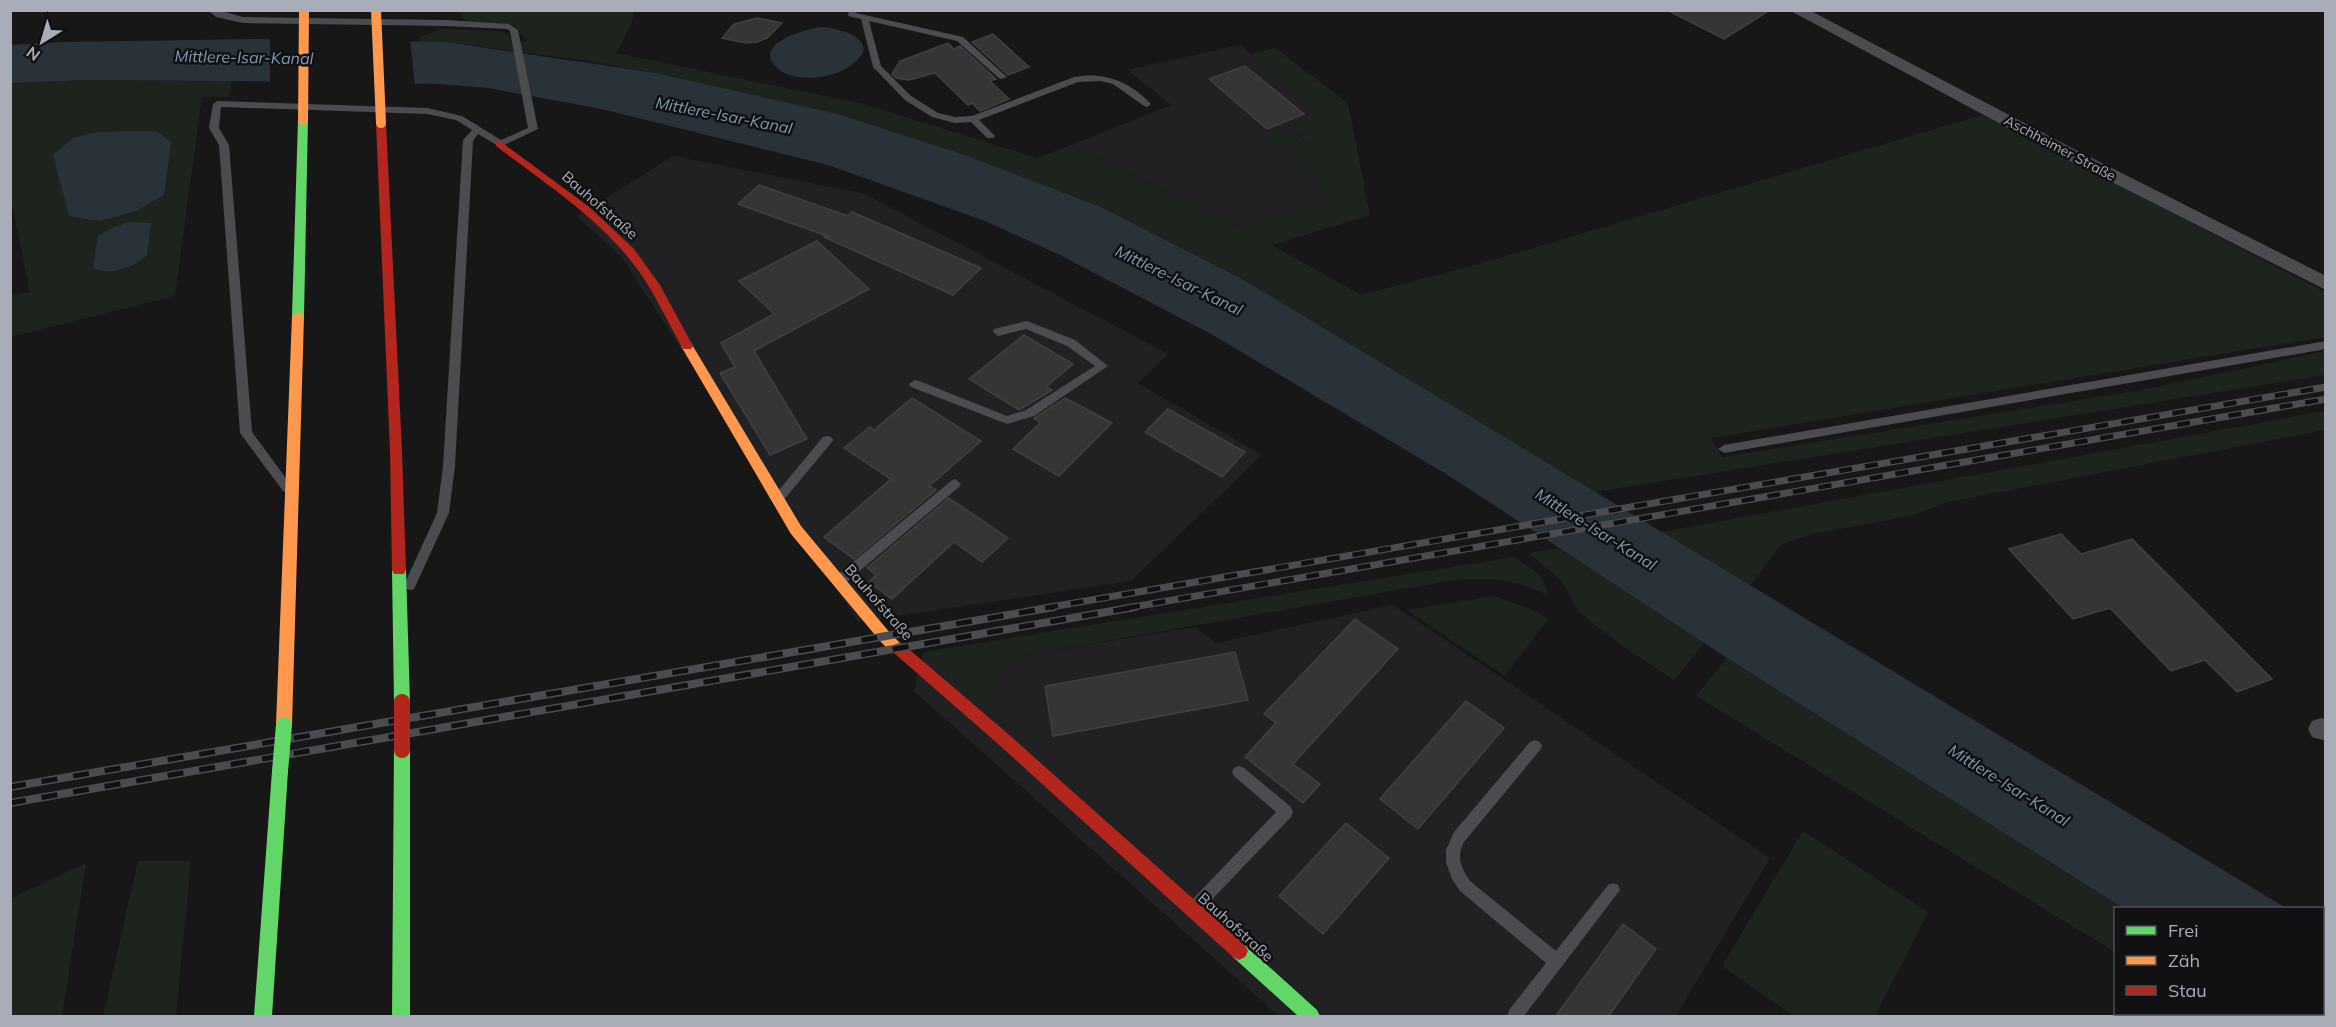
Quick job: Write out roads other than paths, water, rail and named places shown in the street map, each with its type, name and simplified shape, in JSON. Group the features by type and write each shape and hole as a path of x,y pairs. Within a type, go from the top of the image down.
{"main road":[{"path":"263,1017 284,725 293,496 304,10"},
{"path":"376,10 400,606 401,1017"},
{"name":"Bauhofstraße","path":"500,144 587,211 631,253 663,301 704,378 796,530 896,648 1002,738 1311,1017"}],"street":[{"name":"Aschheimer Straße","path":"1796,10 1914,70 2064,151 2325,284"}],"lane":[{"path":"212,10 219,15 243,20 501,25 514,30 533,129 500,144 459,118 428,111 217,104 214,128 224,145 246,433 293,496"},
{"path":"321,10 552,10"},
{"path":"853,10 851,14 960,39 1003,77"},
{"path":"864,16 877,67 908,98 934,115 955,120 973,119 1077,80 1091,78 1118,81 1148,104"},
{"path":"973,119 990,136"},
{"path":"400,606 443,513 449,466 468,140 478,129"},
{"path":"915,384 1007,420 1030,413 1102,366 1071,343 1027,325 998,332"},
{"path":"1724,449 2325,345"},
{"path":"777,500 827,440"},
{"path":"838,581 955,484"},
{"path":"1535,746 1459,837 1452,848 1451,860 1456,874 1465,886 1557,962"},
{"path":"1192,910 1286,812 1239,772"},
{"path":"1515,1017 1613,890"}],"water":[{"path":"821,27 840,30 857,38 862,43 863,50 860,57 850,66 823,77 792,76 776,67 771,58 771,51 776,44 794,34"},
{"name":"Mittlere-Isar-Kanal","path":"259,39 446,42 656,73 838,114 965,155 1101,207 1242,279 2284,907 2121,907 1727,658 1451,477 1213,335 1058,254 985,221 828,165 602,109 488,88 438,84 232,81 82,80 11,83 10,45"},
{"path":"157,131 171,142 164,195 136,211 99,221 69,216 53,155 73,138 98,132"},
{"path":"129,222 151,223 147,255 129,267 114,271 93,268 98,236"}],"railway":[{"path":"1045,608 2326,387"},
{"path":"1127,608 2326,399"},
{"path":"10,787 1054,607"},
{"path":"10,803 1135,607"}]}
